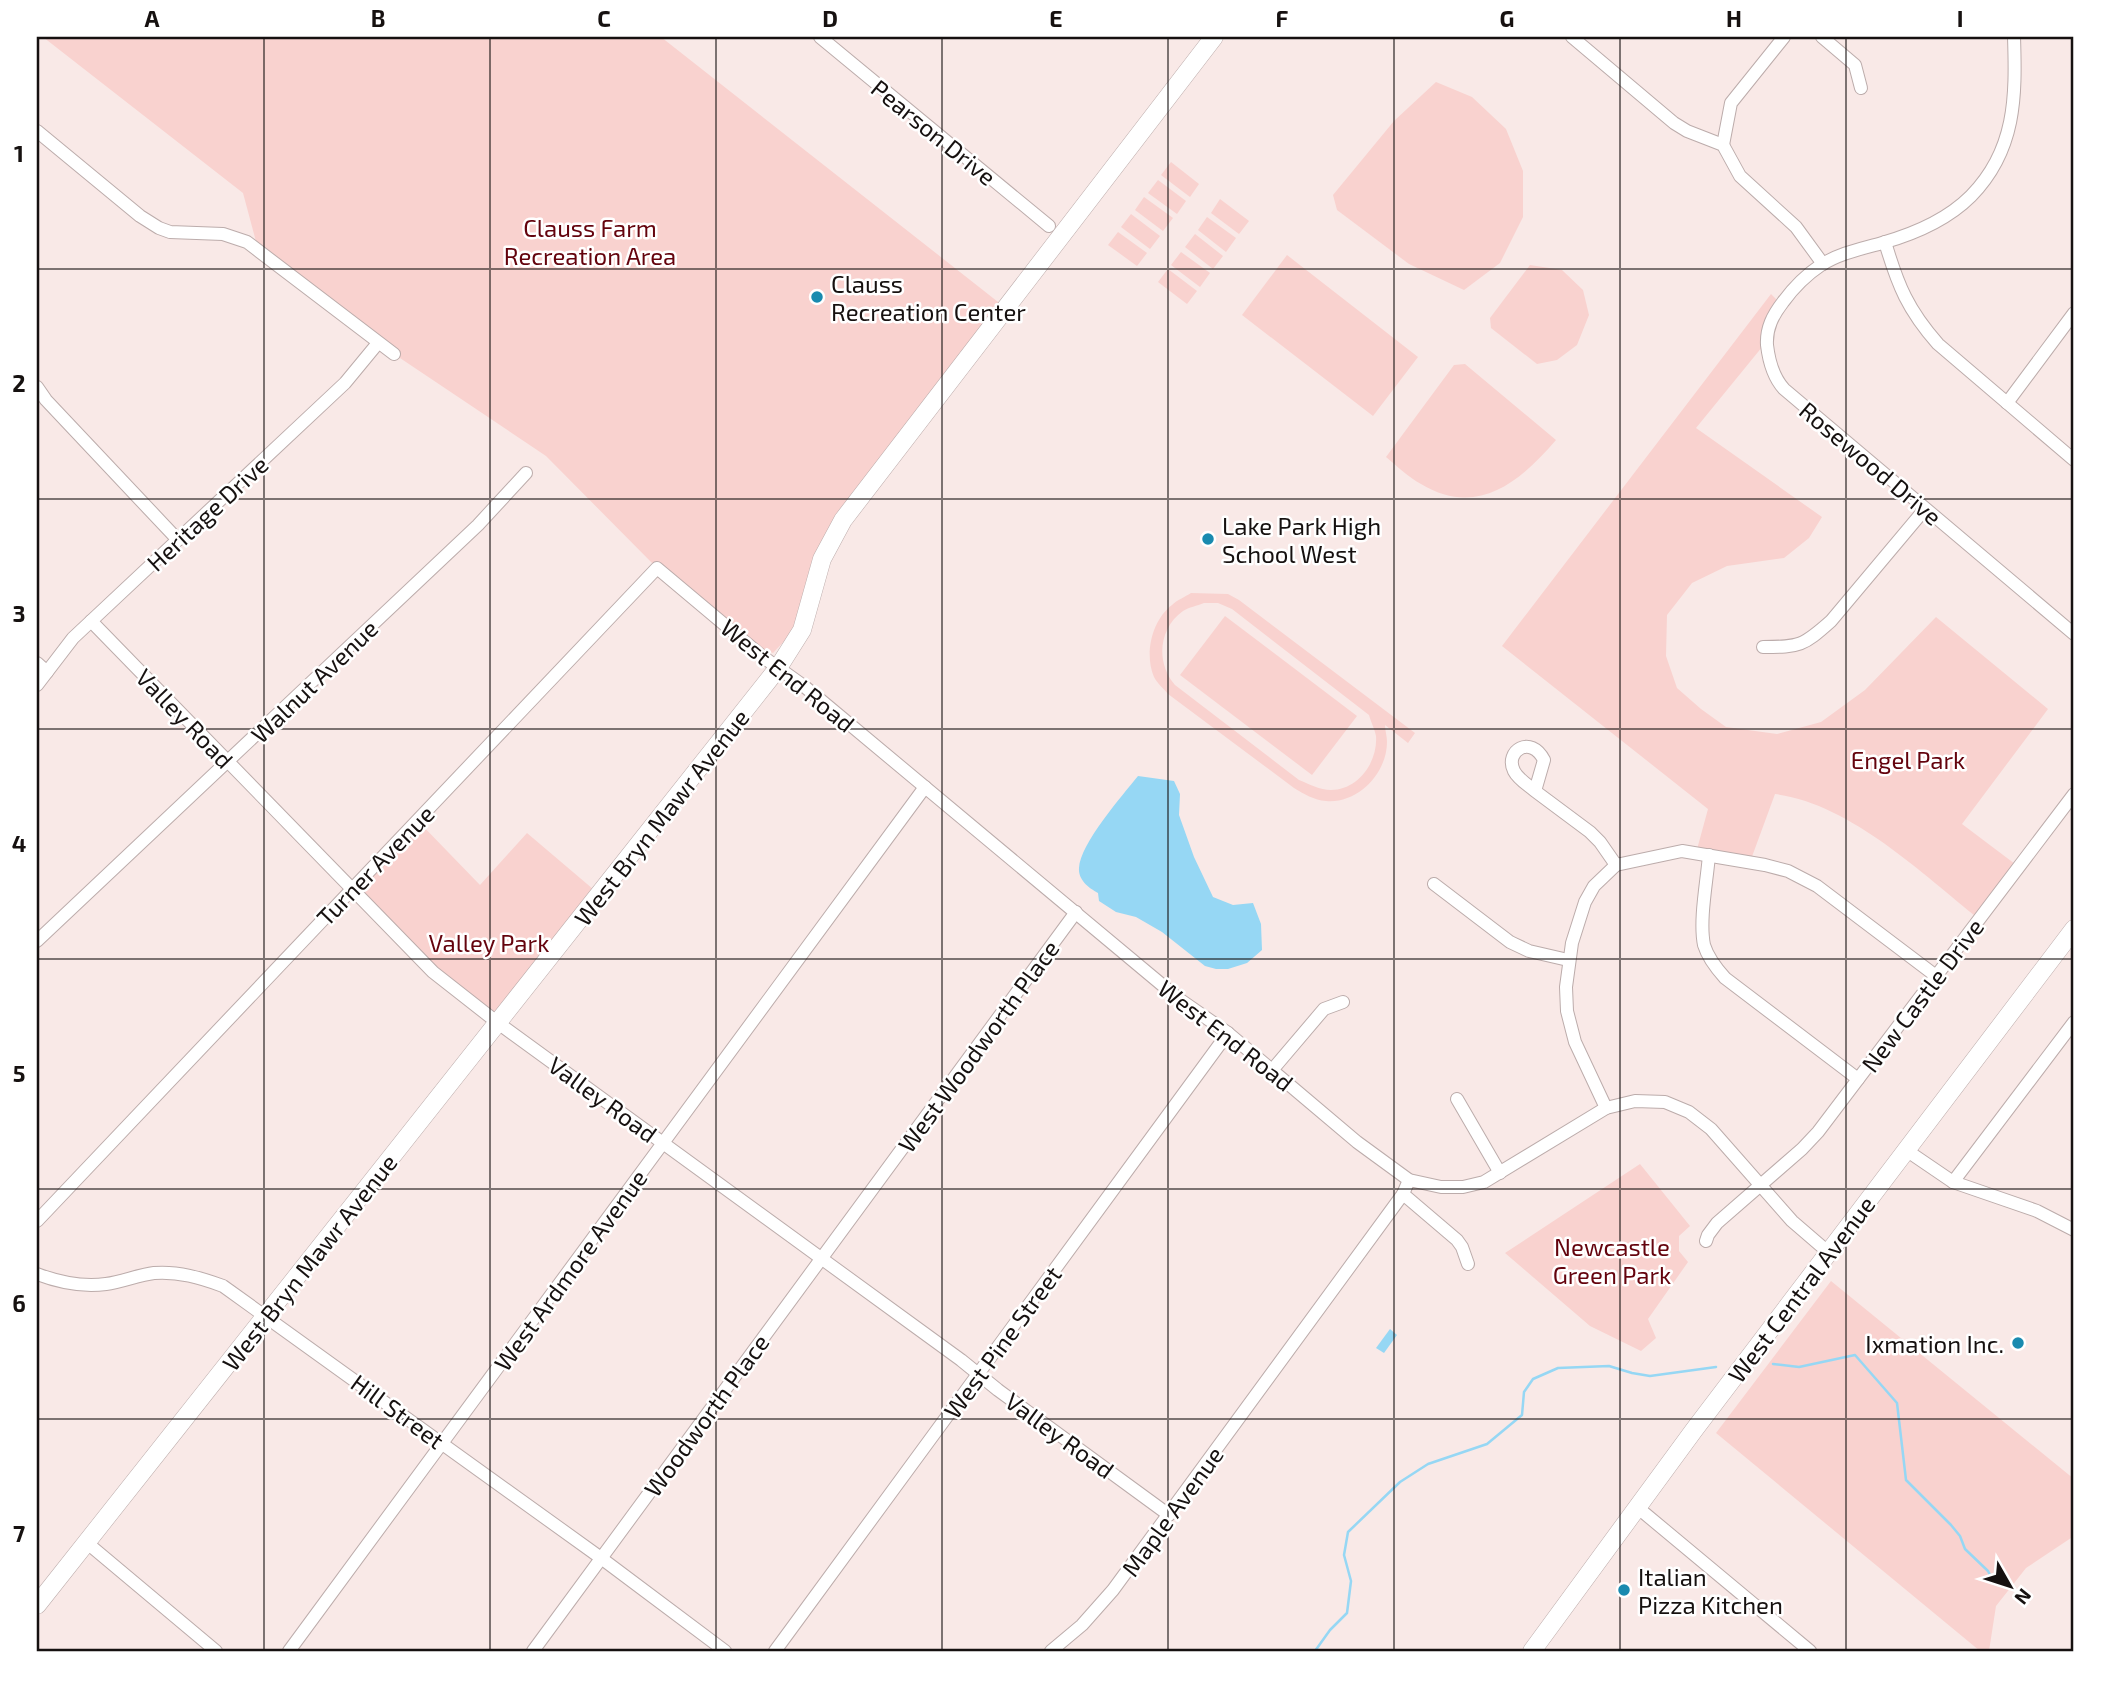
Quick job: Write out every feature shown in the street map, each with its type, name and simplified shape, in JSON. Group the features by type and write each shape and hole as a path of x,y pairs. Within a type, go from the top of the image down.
{"street":[{"name":"Pearson Drive","path":"820,37 1049,226"},
{"name":"West Bryn Mawr Avenue","path":"37,1605 779,668 802,630 822,559 843,520 1214,37"},
{"path":"1572,37 1674,123 1686,131 1723,145"},
{"path":"1784,37 1731,103 1723,145 1740,176 1796,227 1822,264"},
{"path":"1822,37 1856,65 1861,89"},
{"name":"Rosewood Drive","path":"2014,37 2014,105 2010,130 1990,173 1970,197 1934,223 1885,242 1847,252 1822,264 1801,280 1776,310 1769,326 1767,341 1773,373 1784,389 2074,634"},
{"path":"37,131 148,222 170,232 223,234 247,242 394,354"},
{"path":"1885,242 1905,300 1938,344 2074,460"},
{"path":"2007,403 2074,313"},
{"name":"Heritage Drive","path":"37,685 73,638 345,383 379,343"},
{"path":"37,387 46,400 178,540"},
{"name":"Walnut Avenue","path":"37,941 478,525 526,473"},
{"path":"1763,647 1797,647 1816,634 1831,621 1925,509"},
{"name":"West End Road","path":"657,568 805,687 1179,999 1228,1033 1357,1142 1409,1180 1423,1185 1463,1187 1484,1182 1606,1108 1647,1100 1665,1102 1681,1108 1711,1129 1792,1221 1828,1252"},
{"name":"Turner Avenue","path":"37,1221 657,568"},
{"name":"Valley Road","path":"91,621 433,972 498,1023 1169,1515"},
{"path":"37,663 47,672"},
{"name":"West Ardmore Avenue","path":"289,1651 925,787"},
{"path":"1535,791 1590,832 1616,865"},
{"name":"New Castle Drive","path":"1706,1241 1717,1223 1818,1132 2074,794"},
{"path":"1606,1108 1582,1059 1567,1011 1568,960 1585,902 1594,886 1616,865 1682,851 1765,864 1800,876 1936,976"},
{"path":"1709,855 1704,944 1712,963 1725,978 1858,1079"},
{"path":"1434,884 1510,942 1529,951 1568,960"},
{"name":"West Woodworth Place","path":"880,1179 1076,912"},
{"name":"West Central Avenue","path":"1532,1651 1828,1252 2074,929"},
{"path":"1273,1069 1324,1009 1343,1002"},
{"path":"1953,1182 2074,1022"},
{"name":"West Pine Street","path":"775,1651 1228,1033"},
{"path":"1457,1099 1500,1173"},
{"path":"1906,1150 1953,1182 2037,1211 2074,1230"},
{"name":"Woodworth Place","path":"533,1651 880,1179"},
{"name":"Maple Avenue","path":"1051,1651 1082,1625 1113,1590 1403,1194 1409,1180"},
{"path":"1403,1194 1457,1240 1468,1264"},
{"name":"Hill Street","path":"37,1274 74,1283 105,1284 155,1273 197,1277 222,1286 442,1443 725,1651"},
{"path":"1637,1507 1810,1651"},
{"path":"86,1542 216,1651"}],"green space":[{"name":"Clauss Farm Recreation Area","path":"43,37 661,37 1007,309 843,520 811,605 773,653 657,568 546,456 394,354 258,249 243,193"},
{"path":"1436,82 1472,97 1506,129 1523,171 1523,217 1500,263 1464,290 1409,264 1337,210 1333,195 1394,121"},
{"path":"1171,162 1199,184 1190,197 1161,175"},
{"path":"1158,180 1186,201 1177,214 1148,193"},
{"path":"1144,197 1173,218 1163,231 1135,210"},
{"path":"1220,199 1249,221 1239,234 1211,213"},
{"path":"1131,214 1160,236 1150,249 1121,227"},
{"path":"1207,217 1236,238 1226,252 1198,230"},
{"path":"1118,232 1147,253 1137,266 1108,245"},
{"path":"1195,234 1223,256 1213,269 1185,247"},
{"path":"1181,252 1210,273 1200,287 1171,265"},
{"path":"1287,255 1418,357 1373,416 1242,315"},
{"path":"1530,265 1562,270 1583,290 1589,315 1577,345 1557,360 1537,364 1491,328 1490,318"},
{"path":"1168,269 1197,291 1187,304 1158,282"},
{"name":"Engel Park","path":"1771,294 1781,304 1767,341 1696,428 1822,517 1809,538 1784,558 1727,566 1692,583 1667,615 1666,656 1677,688 1726,727 1777,734 1821,722 1865,690 1936,617 2048,709 1962,824 2019,867 1979,919 1884,843 1830,811 1803,800 1775,794 1750,862 1696,853 1708,809 1502,646"},
{"path":"1465,364 1556,440 1528,469 1512,481 1479,496 1461,497 1441,494 1421,484 1386,457 1454,365"},
{"path":"1191,593 1228,594 1239,600 1415,733 1408,743 1385,725 1387,742 1382,765 1368,784 1349,797 1326,801 1294,788 1168,694 1154,677 1150,648 1155,628 1165,611","holes":["1204,603 1218,603 1232,609 1369,715 1376,746 1370,765 1358,780 1341,789 1331,790 1299,780 1175,685 1165,667 1163,657 1162,646 1169,627 1185,610"]},
{"path":"1225,616 1357,716 1312,775 1180,675"},
{"name":"Valley Park","path":"417,820 480,885 527,833 600,895 498,1023 476,1006 352,889"},
{"name":"Newcastle Green Park","path":"1640,1164 1690,1226 1679,1236 1679,1251 1688,1262 1648,1319 1656,1338 1641,1351 1590,1326 1505,1253"},
{"path":"1831,1281 2074,1479 2074,1536 2026,1568 1996,1606 1989,1651 1980,1651 1716,1433"}],"water":[{"path":"1138,776 1174,781 1180,794 1179,815 1194,857 1213,897 1233,905 1253,903 1261,924 1262,950 1247,963 1228,969 1205,966 1162,932 1136,917 1116,912 1099,901 1098,893 1082,880 1079,868 1086,846"},
{"path":"1390,1329 1397,1335 1384,1353 1376,1348"}],"waterway":[{"path":"1773,1364 1799,1367 1855,1355 1897,1403 1906,1480 1951,1525 1960,1536 1965,1549 1988,1571 1992,1579"},
{"path":"1315,1651 1347,1613 1351,1581 1344,1555 1348,1532 1400,1482 1428,1464 1487,1444 1522,1415 1524,1392 1533,1379 1558,1368 1609,1366 1650,1376 1716,1367"}],"place":[{"name":"Clauss Recreation Center","path":"817,297"},
{"name":"Lake Park High School West","path":"1208,539"},
{"name":"Ixmation Inc.","path":"2018,1343"},
{"name":"Italian Pizza Kitchen","path":"1624,1590"}]}
